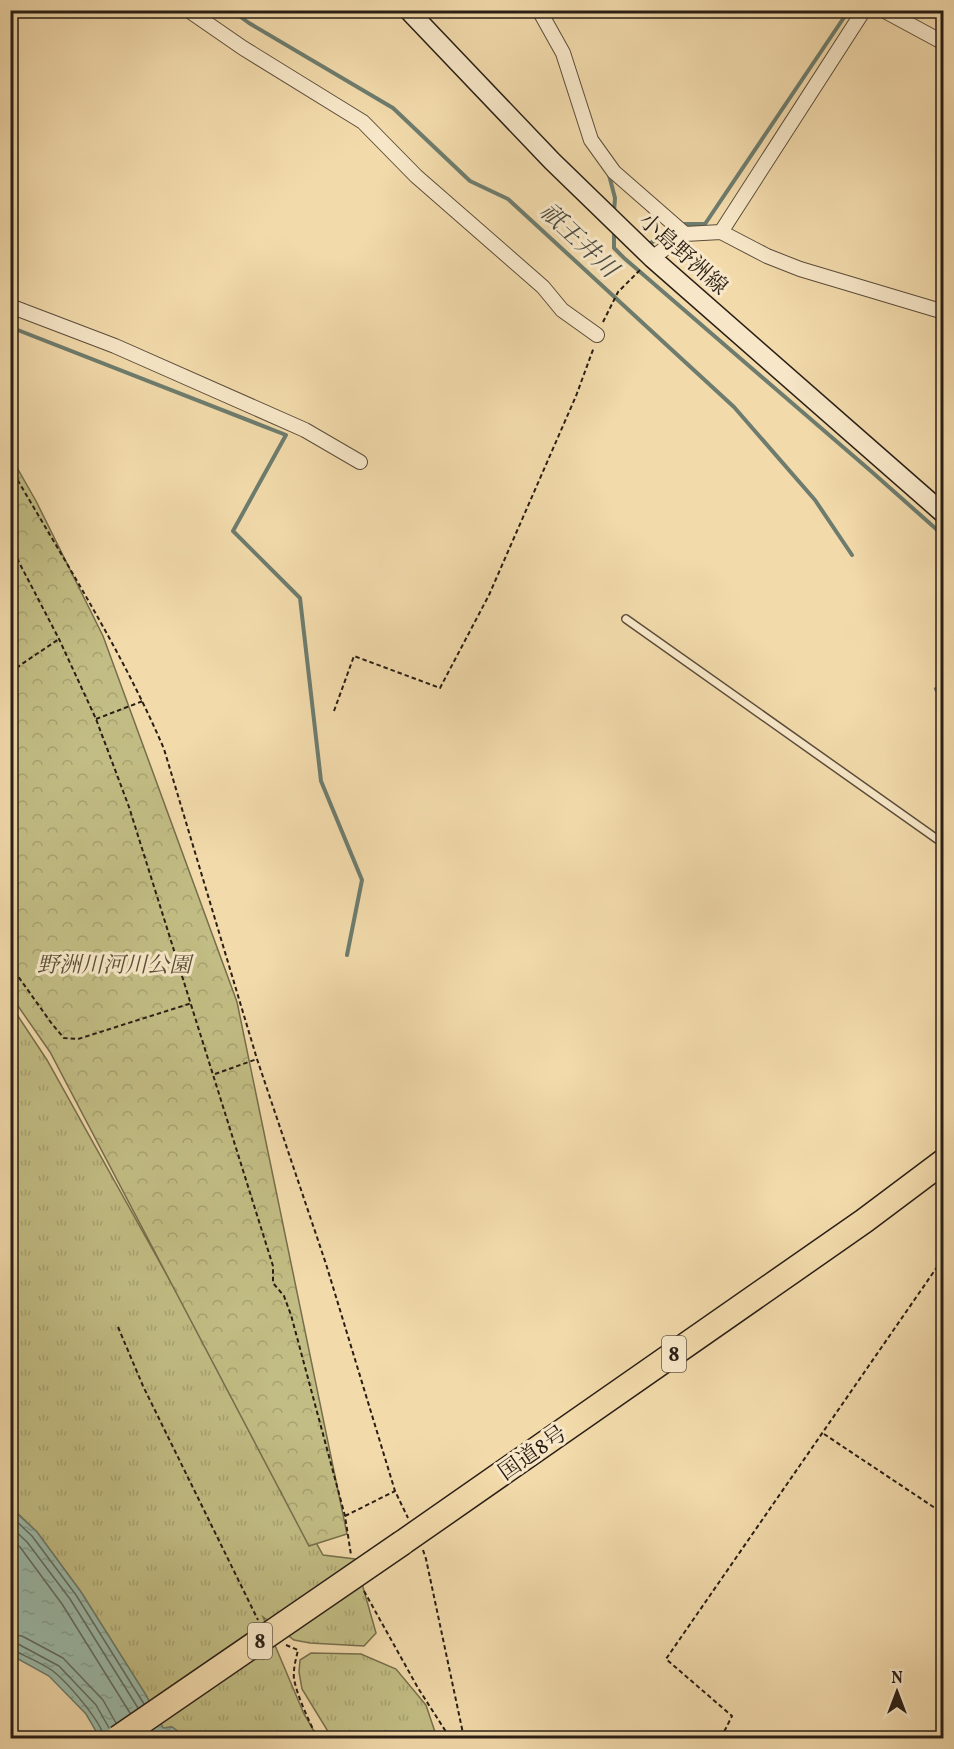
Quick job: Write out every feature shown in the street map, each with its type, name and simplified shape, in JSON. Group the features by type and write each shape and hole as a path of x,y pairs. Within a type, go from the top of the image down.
{"highway":[{"name":"国道8号","path":"118,1738 864,1221 944,1161"}],"main road":[{"name":"小島野洲線","path":"408,10 552,161 652,258 944,514"}],"street":[{"path":"188,10 243,48 363,122 416,176 543,287 562,310 597,335"},
{"path":"539,10 563,53 591,140 614,172 686,234"},
{"path":"721,232 864,10"},
{"path":"883,10 944,43"},
{"path":"652,258 686,234 721,232 767,256 800,269 944,312"},
{"path":"10,306 115,346 305,430 360,462"}],"lane":[{"path":"626,620 944,844"}],"path":[{"path":"334,711 354,656 440,688 489,595 576,396 597,335 618,292 652,258"},
{"path":"10,467 103,625 144,701 164,749 257,1059 326,1264 408,1538 426,1559 464,1738"},
{"path":"10,545 59,639 96,719 129,807 273,1266 273,1283 284,1296 291,1315 345,1516 351,1559"},
{"path":"10,672 59,639"},
{"path":"96,719 144,701"},
{"path":"10,965 64,1038 78,1039 192,1003"},
{"path":"214,1074 257,1059"},
{"path":"721,1738 732,1716 666,1659 944,1257"},
{"path":"118,1327 142,1386 256,1618 264,1626"},
{"path":"823,1433 944,1514"},
{"path":"345,1516 395,1491"},
{"path":"364,1589 418,1688 450,1738"},
{"path":"279,1642 298,1650 294,1678 317,1738"}],"green space":[{"name":"野洲川河川公園","path":"11,457 36,501 103,636 237,1002 347,1534 309,1546 50,1052 11,996"},
{"path":"10,1004 47,1060 323,1555 355,1559 376,1633 364,1646 294,1640 263,1617 304,1714 318,1738 187,1738 172,1727 163,1728 146,1695 81,1592 37,1532 11,1507"},
{"path":"311,1653 361,1654 396,1669 426,1705 437,1738 332,1738 302,1689 299,1672 300,1660"}],"water":[{"path":"10,1507 37,1532 81,1592 146,1695 163,1728 172,1727 187,1738 100,1738 86,1714 49,1676 11,1655"}],"waterway":[{"name":"祇王井川","path":"231,10 249,23 393,108 470,181 508,199 734,407 815,500 852,555"},
{"path":"681,224 705,224 849,10"},
{"path":"609,175 615,198 614,212"},
{"path":"648,245 674,227"},
{"path":"614,231 614,248 624,258 944,536"},
{"path":"10,327 286,435 233,531 300,598 321,781 362,880 347,955"},
{"name":"祇王井川","path":"936,689 944,701"}]}
